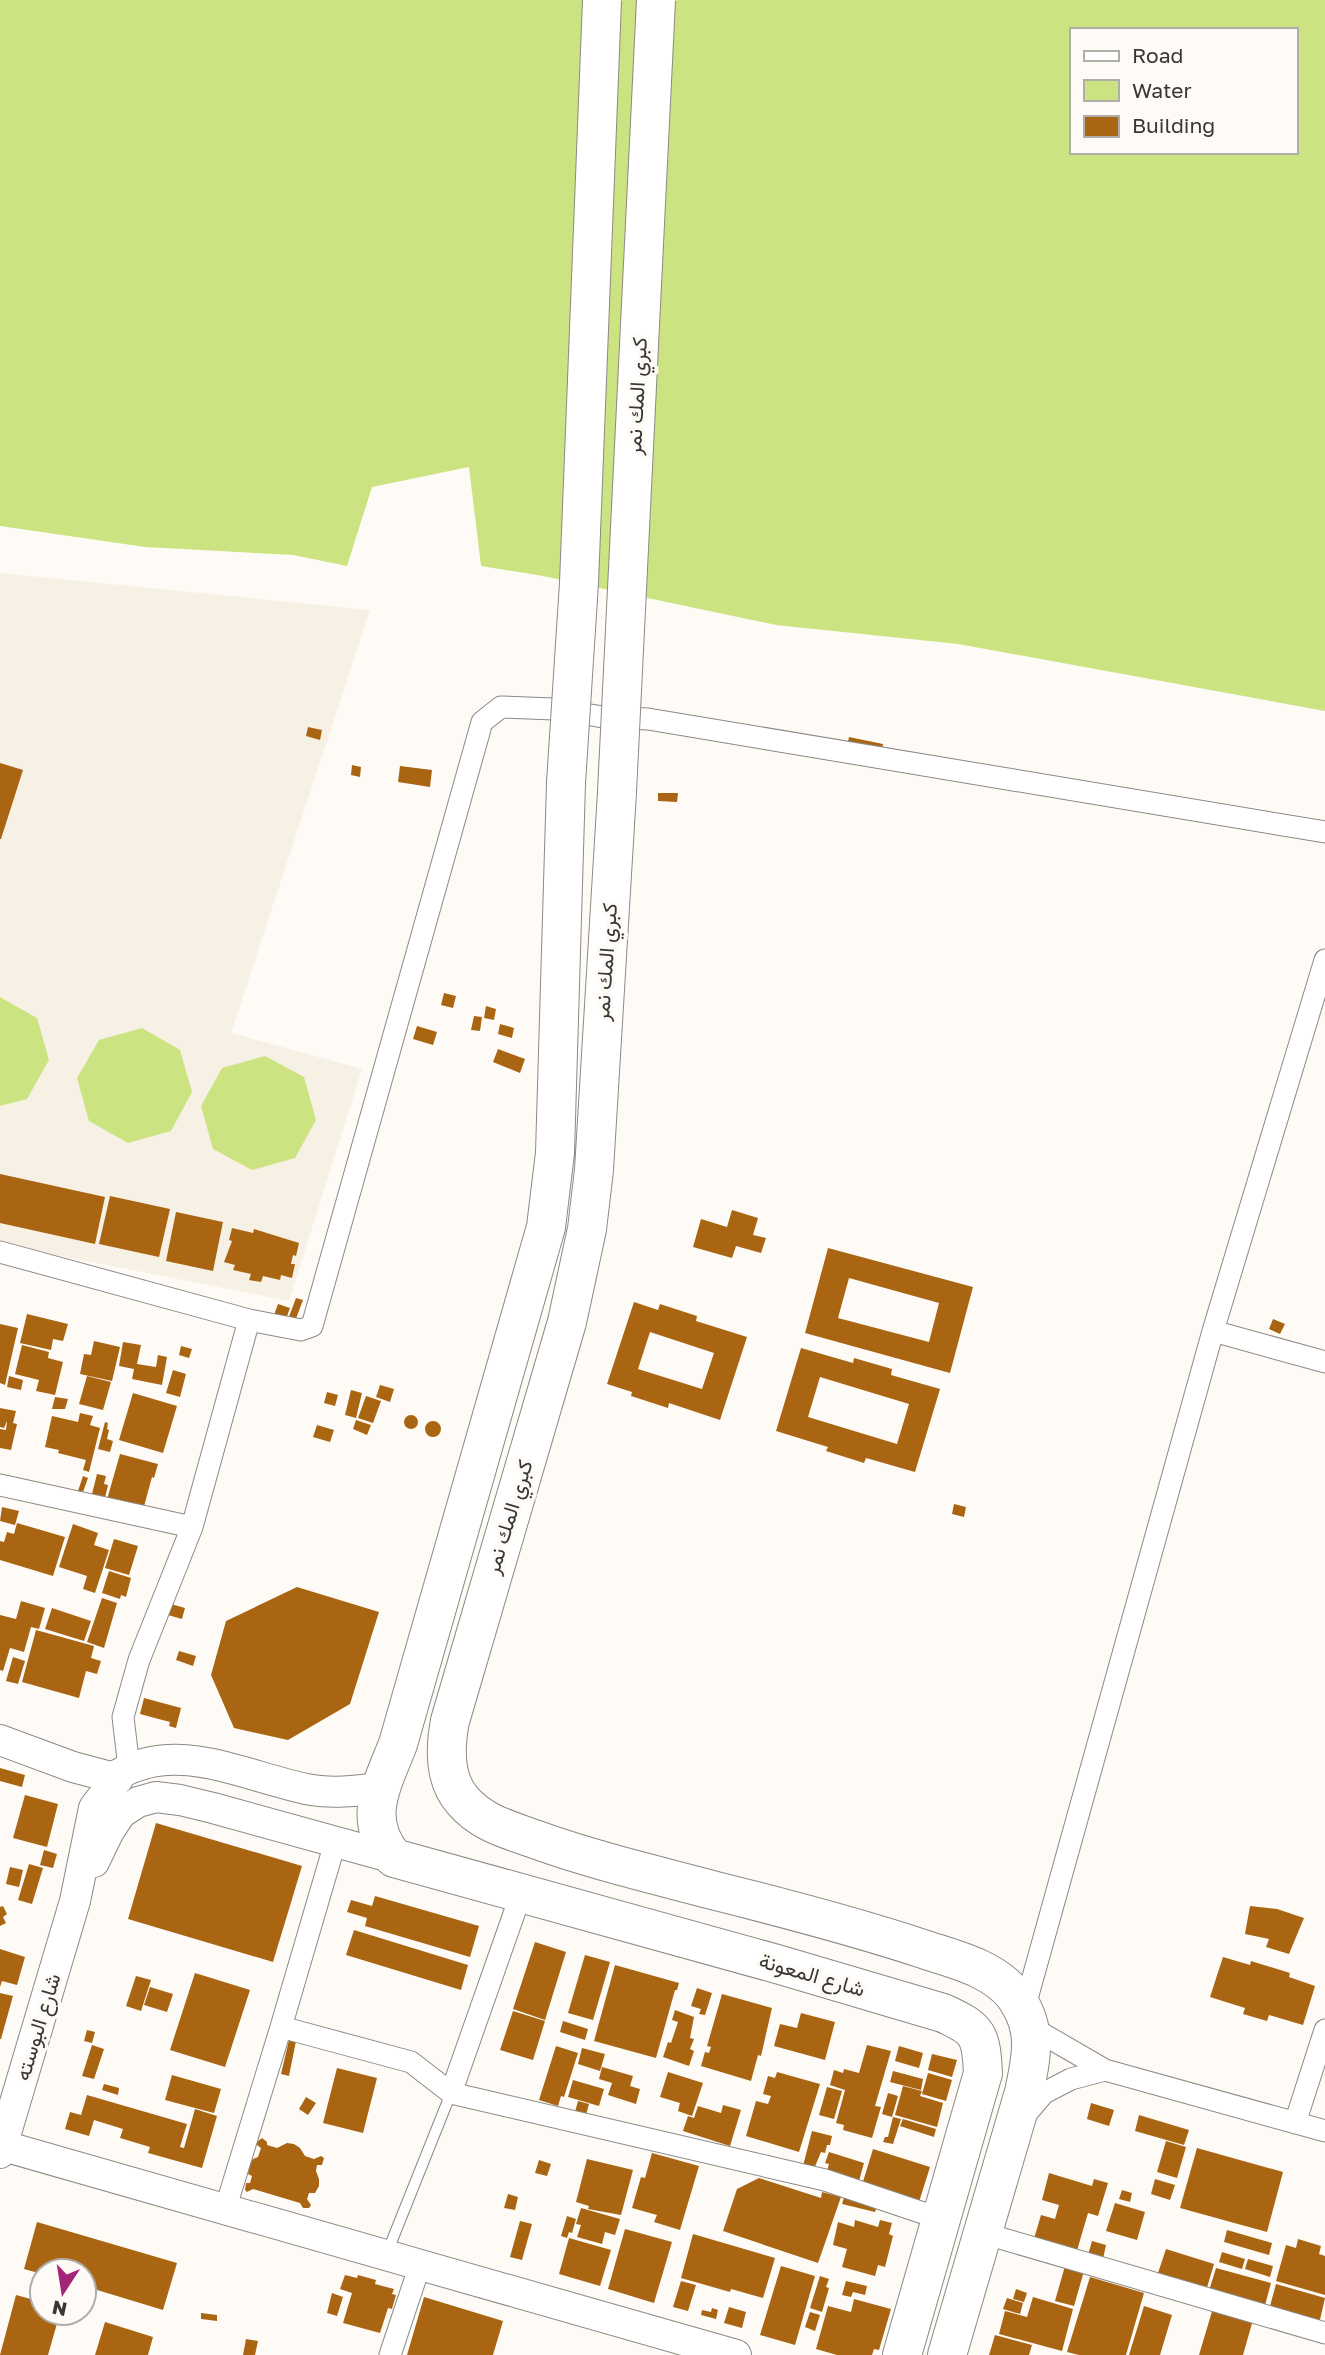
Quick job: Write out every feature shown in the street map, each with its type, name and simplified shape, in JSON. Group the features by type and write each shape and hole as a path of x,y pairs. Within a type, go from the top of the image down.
{"highway":[{"name":"كبري المك نمر","path":"381,1788 398,1744 547,1227 555,1153 566,783 579,583 602,0"},
{"name":"كبري المك نمر","path":"656,0 617,792 594,1170 587,1229 580,1271 555,1368 497,1554 447,1735 445,1751 456,1792 480,1816 498,1828 606,1863 889,1938 975,1967 1000,1982 1014,1996 1026,2020"},
{"path":"381,1788 377,1826 382,1845 394,1858"},
{"path":"452,1876 470,1868 481,1853 485,1834 480,1816"},
{"name":"شارع المعونة","path":"394,1858 777,1964 943,2013 965,2023 976,2034 982,2046 983,2073 902,2355"},
{"path":"947,2355 1024,2092 1032,2056 1026,2020"}],"street":[{"path":"0,1252 249,1320 300,1330 312,1326 482,722 501,707 554,709 603,717 648,719 1325,832"},
{"path":"1325,960 1213,1331 1026,2020 1105,2070 1325,2131"},
{"path":"123,1774 123,1717 139,1660 192,1527 249,1320"},
{"path":"1213,1331 1325,1362"},
{"path":"0,1485 192,1527"},
{"path":"0,1741 73,1767 123,1774"},
{"path":"75,1901 94,1808 102,1794 123,1774 161,1759 200,1761 314,1790 340,1792 381,1788"},
{"path":"75,1901 108,1831 121,1813 138,1802 156,1797 202,1805 394,1858"},
{"path":"225,2210 335,1843"},
{"path":"451,2093 521,1894"},
{"name":"شارع البوسته","path":"1,2148 75,1901"},
{"path":"281,2027 411,2062 451,2093 825,2180 941,2219"},
{"path":"1295,2123 1325,2030"},
{"path":"1011,2132 1044,2093 1071,2079 1105,2070"},
{"path":"1,2148 736,2355"},
{"path":"983,2233 1325,2333"},
{"path":"390,2355 420,2265"}],"lane":[{"path":"386,2255 451,2093"}],"shaded area":[{"path":"0,573 370,610 231,1033 362,1069 289,1301 0,1244"}],"water":[{"path":"0,0 1325,0 1325,711 958,644 776,625 543,576 481,566 469,467 372,487 347,566 293,555 145,547 0,526"},
{"path":"0,997 37,1018 49,1060 27,1099 0,1106"},
{"path":"142,1028 180,1050 192,1092 171,1131 128,1143 89,1121 77,1078 99,1040"},
{"path":"265,1056 304,1077 316,1120 295,1158 252,1170 213,1149 201,1106 222,1068"}],"building":[{"path":"308,727 322,730 320,740 306,736"},
{"path":"849,737 883,744 880,762 845,755"},
{"path":"0,763 23,770 1,839 0,839"},
{"path":"352,765 361,767 360,777 351,775"},
{"path":"400,766 432,770 430,787 398,782"},
{"path":"658,793 678,793 677,802 658,801"},
{"path":"444,993 456,996 453,1008 441,1005"},
{"path":"486,1006 496,1009 494,1020 484,1018"},
{"path":"474,1016 482,1017 480,1031 471,1030"},
{"path":"500,1024 514,1028 512,1038 498,1034"},
{"path":"417,1026 437,1032 433,1045 413,1039"},
{"path":"498,1049 525,1059 520,1073 493,1062"},
{"path":"0,1174 105,1197 95,1244 0,1223"},
{"path":"110,1196 170,1209 159,1257 99,1244"},
{"path":"732,1210 758,1218 753,1235 766,1238 761,1253 736,1246 732,1258 693,1247 701,1219 727,1227"},
{"path":"176,1212 223,1222 213,1271 166,1261"},
{"path":"232,1228 253,1233 254,1229 299,1243 291,1264 295,1264 292,1278 281,1275 280,1280 263,1276 261,1282 249,1280 251,1274 233,1270 235,1265 224,1262 232,1241 229,1240"},
{"path":"828,1248 973,1287 950,1373 805,1333","holes":["849,1278 939,1303 929,1342 838,1318"]},
{"path":"296,1298 303,1300 294,1324 287,1322"},
{"path":"634,1302 658,1310 660,1304 697,1316 696,1321 747,1337 720,1420 669,1403 668,1408 631,1396 632,1392 607,1384","holes":["650,1332 714,1353 702,1389 638,1369"]},
{"path":"278,1304 290,1308 286,1319 274,1315"},
{"path":"27,1314 68,1324 63,1341 53,1339 51,1350 20,1343"},
{"path":"1273,1319 1285,1324 1280,1334 1269,1329"},
{"path":"0,1324 18,1328 5,1385 0,1383"},
{"path":"94,1341 120,1347 112,1381 80,1374 84,1354 91,1355"},
{"path":"123,1342 141,1345 137,1364 156,1367 158,1355 167,1357 162,1385 132,1379 134,1369 119,1366"},
{"path":"22,1345 49,1352 48,1358 63,1362 55,1395 36,1391 39,1380 15,1374"},
{"path":"181,1346 192,1349 189,1358 179,1355"},
{"path":"801,1348 853,1363 854,1358 892,1369 891,1375 940,1389 915,1472 866,1458 864,1463 826,1451 828,1447 776,1431","holes":["820,1377 909,1404 897,1444 808,1417"]},
{"path":"173,1370 186,1374 180,1397 166,1393"},
{"path":"9,1376 23,1380 21,1390 7,1387"},
{"path":"87,1376 111,1382 103,1410 79,1404"},
{"path":"380,1385 394,1389 390,1402 376,1397"},
{"path":"351,1390 362,1393 356,1418 345,1415"},
{"path":"327,1392 338,1395 335,1406 324,1403"},
{"path":"133,1393 177,1406 163,1453 119,1440"},
{"path":"366,1396 381,1401 373,1423 358,1418"},
{"path":"55,1397 68,1399 65,1409 52,1409"},
{"path":"0,1408 16,1411 13,1423 17,1424 11,1450 0,1448 0,1429 6,1430 7,1421 4,1428 0,1427"},
{"path":"80,1413 93,1416 90,1425 100,1428 89,1472 83,1470 86,1460 45,1447 52,1416 78,1422"},
{"path":"408,1415 414,1415 418,1422 414,1429 408,1429 404,1425 404,1419"},
{"path":"356,1420 371,1425 367,1435 353,1429"},
{"path":"433,1421 441,1429 433,1437 425,1429"},
{"path":"105,1422 108,1423 109,1430 107,1439 113,1441 110,1452 98,1449"},
{"path":"317,1425 334,1430 330,1442 313,1437"},
{"path":"120,1454 158,1464 143,1510 106,1503"},
{"path":"97,1474 106,1476 104,1484 108,1485 104,1502 91,1498"},
{"path":"83,1476 88,1478 83,1492 78,1491"},
{"path":"954,1504 966,1507 964,1517 952,1514"},
{"path":"2,1507 19,1511 15,1525 0,1521"},
{"path":"17,1523 65,1537 53,1576 0,1560 0,1541 4,1542 7,1532 14,1534"},
{"path":"73,1524 98,1533 94,1545 109,1550 95,1593 83,1589 87,1576 59,1567"},
{"path":"114,1539 138,1546 129,1575 105,1568"},
{"path":"109,1571 131,1578 126,1597 121,1595 120,1599 102,1593"},
{"path":"297,1587 379,1612 350,1704 288,1740 234,1728 211,1675 226,1621"},
{"path":"102,1598 117,1603 104,1648 87,1642"},
{"path":"21,1601 45,1608 39,1629 31,1627 24,1652 10,1648 3,1671 0,1670 0,1615 16,1619"},
{"path":"171,1604 185,1608 182,1619 168,1615"},
{"path":"52,1608 91,1621 84,1641 45,1629"},
{"path":"36,1630 94,1646 91,1658 101,1661 97,1674 86,1671 79,1698 22,1682"},
{"path":"179,1651 196,1656 193,1666 176,1660"},
{"path":"13,1657 25,1661 18,1684 6,1681"},
{"path":"144,1698 181,1708 176,1728 169,1726 170,1722 140,1714"},
{"path":"0,1768 25,1775 22,1787 0,1781"},
{"path":"25,1795 58,1804 47,1847 13,1838"},
{"path":"156,1823 302,1866 273,1962 128,1919"},
{"path":"44,1850 57,1854 53,1868 40,1865"},
{"path":"29,1864 43,1868 32,1904 18,1900"},
{"path":"10,1867 23,1870 19,1887 6,1884"},
{"path":"375,1896 479,1926 470,1957 365,1926 367,1918 347,1912 351,1900 372,1906"},
{"path":"3,1906 7,1914 3,1917 6,1923 0,1926 0,1907"},
{"path":"1250,1906 1277,1909 1304,1918 1289,1954 1266,1947 1269,1939 1245,1934"},
{"path":"354,1930 468,1965 461,1990 346,1955"},
{"path":"535,1942 566,1952 545,2020 513,2009"},
{"path":"0,1949 25,1957 17,1985 2,1981 0,1987"},
{"path":"585,1955 610,1962 593,2020 568,2013"},
{"path":"1223,1957 1250,1965 1251,1961 1290,1973 1289,1977 1315,1986 1303,2025 1269,2015 1267,2021 1243,2014 1245,2008 1210,1997"},
{"path":"615,1965 679,1983 656,2058 594,2041"},
{"path":"195,1973 250,1990 225,2067 170,2050"},
{"path":"136,1976 151,1980 141,2011 126,2006"},
{"path":"150,1987 173,1994 167,2012 144,2005"},
{"path":"697,1988 712,1993 705,2015 699,2014 701,2009 691,2006"},
{"path":"0,1993 13,1996 1,2039 0,2039"},
{"path":"722,1994 772,2008 761,2056 758,2055 751,2081 701,2066 705,2052 709,2053 711,2047 707,2046"},
{"path":"675,2010 694,2017 690,2038 694,2039 690,2049 694,2051 689,2066 663,2057 678,2022 672,2020"},
{"path":"513,2011 545,2021 533,2060 500,2050"},
{"path":"801,2013 835,2022 825,2060 774,2046 780,2024 797,2028"},
{"path":"563,2021 588,2029 585,2040 560,2032"},
{"path":"87,2030 95,2032 92,2043 84,2041"},
{"path":"289,2040 296,2041 289,2076 281,2074"},
{"path":"92,2045 104,2049 94,2079 82,2076"},
{"path":"867,2045 891,2051 875,2106 881,2107 872,2138 843,2130 844,2125 836,2123 845,2090 830,2085 834,2070 843,2073 844,2069 859,2073"},
{"path":"556,2046 578,2053 564,2097 561,2096 558,2106 539,2100"},
{"path":"899,2046 923,2053 919,2068 895,2061"},
{"path":"582,2048 605,2054 600,2071 578,2064"},
{"path":"932,2054 957,2060 952,2077 928,2070"},
{"path":"602,2067 633,2076 630,2086 640,2089 636,2104 608,2095 612,2083 599,2079"},
{"path":"337,2068 377,2078 363,2133 323,2123"},
{"path":"893,2071 923,2079 921,2090 890,2082"},
{"path":"668,2072 703,2083 692,2116 678,2111 680,2103 660,2097"},
{"path":"777,2072 820,2084 799,2152 746,2136 756,2101 768,2104 771,2096 763,2094 768,2076 775,2078"},
{"path":"928,2073 952,2080 946,2101 922,2094"},
{"path":"172,2075 221,2089 214,2113 165,2100"},
{"path":"573,2080 604,2089 599,2106 568,2097"},
{"path":"104,2084 119,2088 118,2095 102,2090"},
{"path":"903,2086 922,2091 920,2096 943,2103 937,2127 895,2115"},
{"path":"827,2087 842,2091 834,2119 819,2115"},
{"path":"888,2093 898,2096 892,2117 882,2114"},
{"path":"87,2095 187,2124 180,2147 184,2148 195,2109 217,2116 202,2168 148,2153 150,2147 120,2138 123,2129 94,2120 89,2136 65,2129 70,2112 81,2115"},
{"path":"306,2097 316,2103 308,2115 299,2109"},
{"path":"578,2101 589,2104 586,2115 575,2112"},
{"path":"1091,2103 1114,2110 1109,2126 1087,2119"},
{"path":"723,2105 741,2110 730,2146 683,2131 688,2116 694,2118 698,2106 721,2113"},
{"path":"1139,2115 1189,2130 1184,2145 1135,2131"},
{"path":"893,2117 901,2119 893,2144 883,2142 885,2137 888,2137"},
{"path":"903,2119 936,2129 934,2137 900,2126"},
{"path":"812,2131 832,2136 830,2145 827,2145 825,2153 821,2152 814,2169 803,2166"},
{"path":"262,2138 267,2145 277,2148 287,2143 294,2144 305,2156 324,2158 322,2165 317,2165 319,2186 315,2193 309,2193 309,2208 253,2189 247,2192 245,2190 246,2183 250,2183 252,2176 248,2174 249,2166 253,2159 258,2157 261,2148 257,2142"},
{"path":"1166,2141 1186,2147 1177,2178 1157,2172"},
{"path":"1197,2148 1283,2172 1267,2232 1180,2208"},
{"path":"873,2149 930,2167 919,2202 862,2185"},
{"path":"829,2152 864,2163 859,2181 827,2171 829,2164 825,2163"},
{"path":"652,2153 699,2166 680,2230 654,2222 657,2215 632,2208 641,2177 645,2178"},
{"path":"587,2159 633,2170 621,2215 588,2209 589,2206 576,2202"},
{"path":"539,2160 551,2164 547,2176 535,2173"},
{"path":"1049,2173 1092,2186 1094,2179 1108,2183 1098,2216 1088,2213 1076,2254 1033,2242 1041,2215 1055,2219 1059,2205 1042,2200"},
{"path":"759,2178 821,2198 822,2192 841,2197 818,2263 723,2231 737,2189"},
{"path":"1155,2179 1175,2185 1170,2200 1151,2194"},
{"path":"1122,2190 1132,2193 1130,2202 1119,2199"},
{"path":"508,2194 518,2197 515,2210 504,2208"},
{"path":"845,2194 878,2204 875,2212 842,2204"},
{"path":"1115,2203 1145,2212 1137,2240 1106,2231"},
{"path":"581,2208 620,2219 615,2235 605,2232 602,2244 577,2237 581,2225 576,2224"},
{"path":"567,2216 576,2219 572,2233 569,2232 567,2238 561,2236"},
{"path":"855,2220 878,2227 880,2220 892,2223 889,2234 893,2236 885,2267 878,2265 875,2276 842,2267 847,2249 833,2245 838,2222 854,2227"},
{"path":"520,2221 532,2224 522,2260 510,2257"},
{"path":"37,2222 177,2263 163,2310 98,2290 98,2257 28,2257 28,2270 24,2269"},
{"path":"625,2229 672,2242 654,2303 608,2289"},
{"path":"1227,2230 1272,2243 1269,2255 1224,2242"},
{"path":"693,2234 775,2258 763,2298 681,2278"},
{"path":"569,2238 611,2250 600,2286 559,2274"},
{"path":"1298,2239 1321,2246 1319,2254 1325,2256 1325,2295 1276,2281 1286,2245 1296,2248"},
{"path":"1092,2241 1106,2245 1103,2259 1088,2255"},
{"path":"1166,2249 1214,2264 1206,2291 1157,2276"},
{"path":"1222,2252 1245,2259 1242,2269 1219,2262"},
{"path":"1248,2259 1273,2266 1270,2277 1245,2269"},
{"path":"781,2266 815,2276 795,2345 760,2335"},
{"path":"1065,2266 1084,2271 1074,2306 1055,2301"},
{"path":"1216,2268 1271,2283 1264,2309 1208,2294"},
{"path":"345,2275 376,2280 375,2284 394,2289 392,2294 396,2295 392,2309 388,2308 380,2333 343,2323 352,2293 340,2289"},
{"path":"820,2276 829,2279 822,2312 810,2308"},
{"path":"1090,2277 1144,2293 1126,2355 1079,2355 1067,2352"},
{"path":"681,2281 696,2285 688,2311 673,2307"},
{"path":"846,2281 867,2286 865,2295 853,2292 851,2297 842,2295"},
{"path":"1276,2284 1325,2298 1319,2324 1269,2310"},
{"path":"1016,2289 1027,2293 1024,2302 1013,2299"},
{"path":"332,2293 343,2297 337,2316 327,2313"},
{"path":"16,2295 28,2298 28,2327 56,2327 48,2355 0,2355"},
{"path":"424,2297 503,2321 493,2355 407,2355"},
{"path":"1033,2297 1073,2309 1062,2351 999,2334 1005,2311 1027,2317"},
{"path":"1007,2298 1023,2303 1020,2314 1003,2309"},
{"path":"854,2299 891,2309 879,2350 874,2349 872,2355 837,2355 816,2349 828,2306 851,2312"},
{"path":"1144,2306 1172,2315 1160,2355 1129,2355"},
{"path":"729,2307 746,2312 742,2328 724,2323"},
{"path":"712,2308 718,2310 716,2319 701,2315 702,2310 711,2312"},
{"path":"1213,2308 1253,2320 1243,2355 1199,2355"},
{"path":"810,2312 820,2315 815,2331 805,2327"},
{"path":"201,2313 217,2315 217,2321 201,2319"},
{"path":"105,2322 153,2337 148,2355 95,2355"},
{"path":"995,2335 1032,2345 1029,2355 989,2355"},
{"path":"246,2339 258,2341 255,2355 243,2355"}]}
